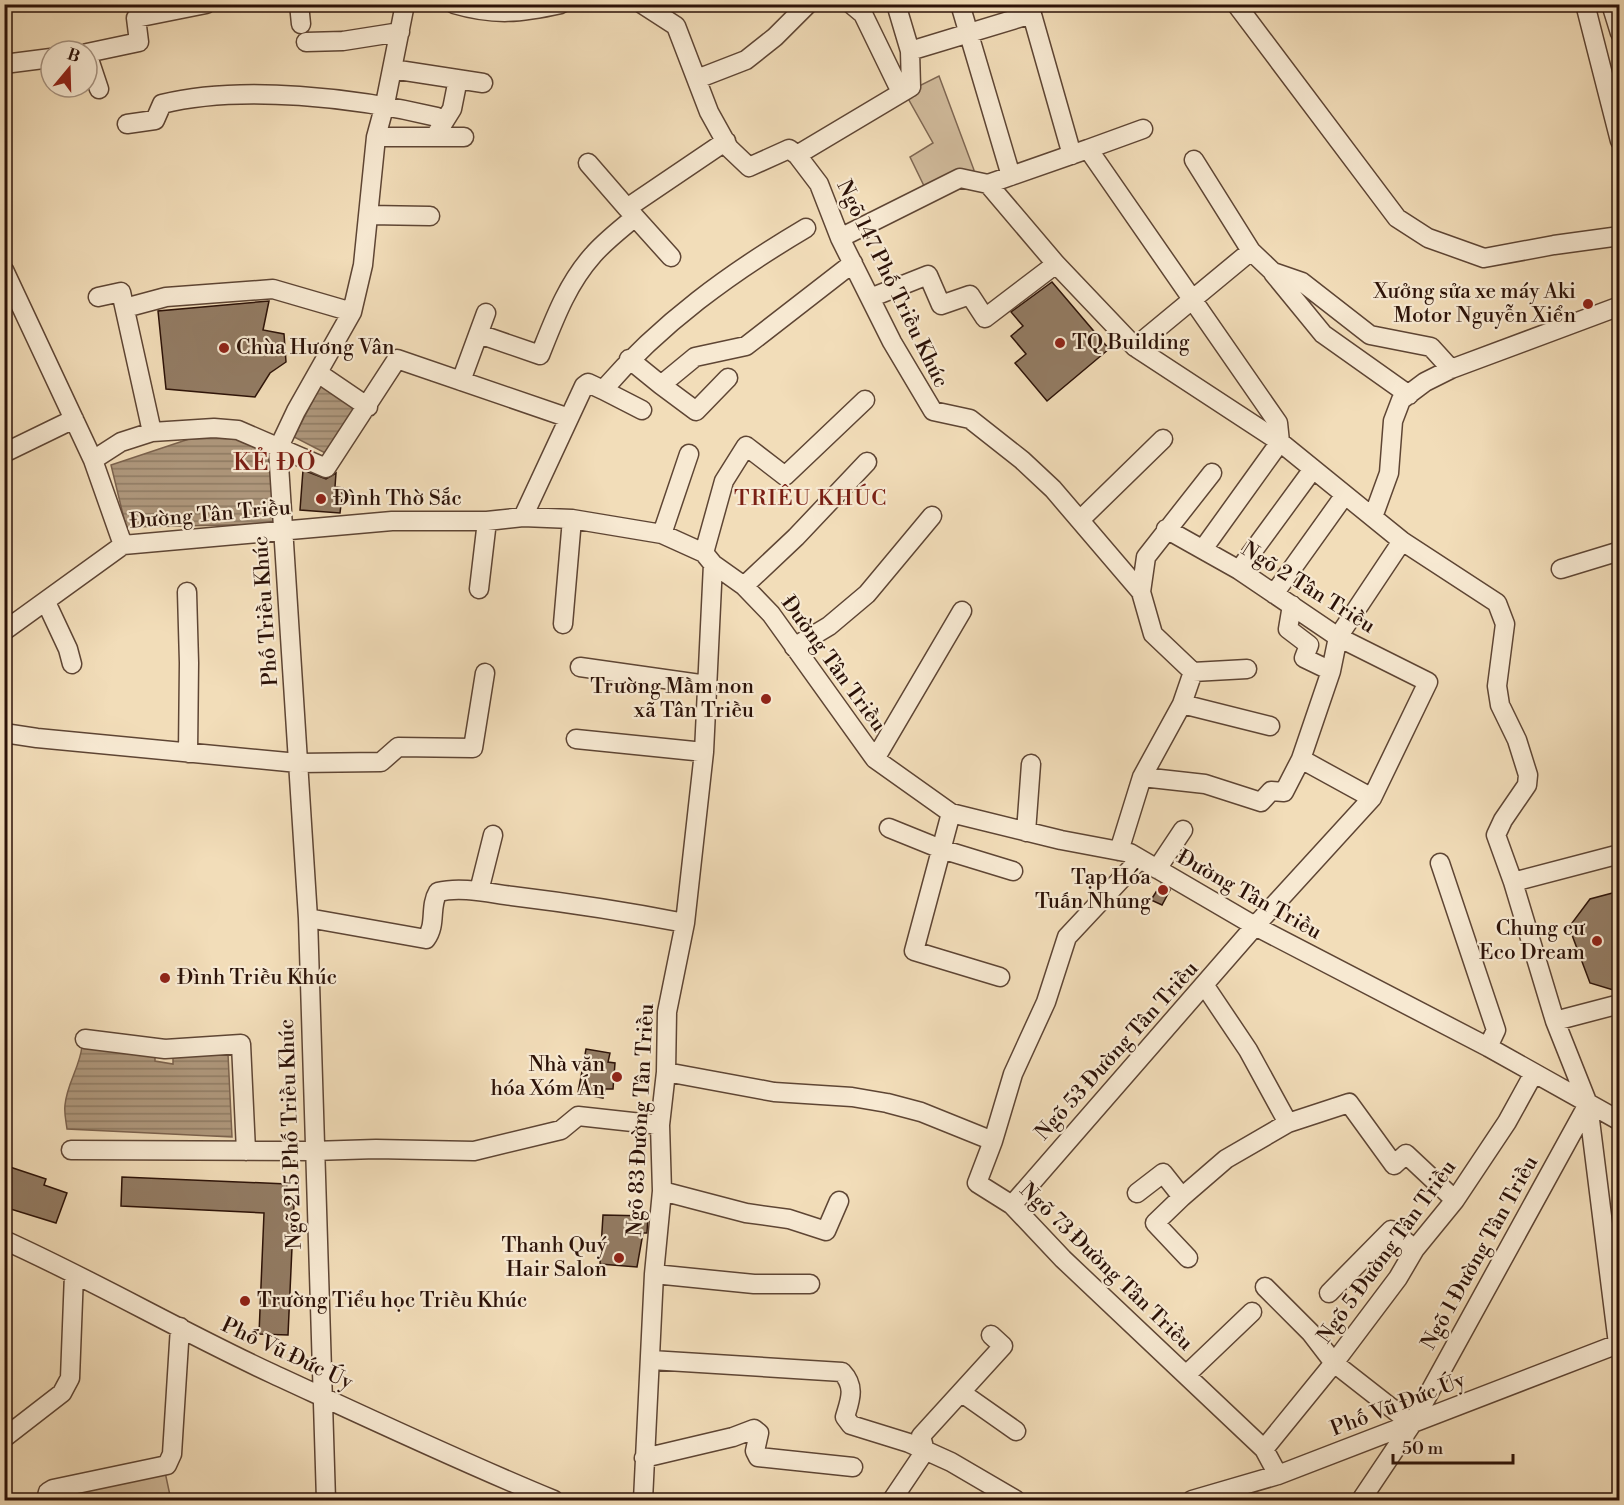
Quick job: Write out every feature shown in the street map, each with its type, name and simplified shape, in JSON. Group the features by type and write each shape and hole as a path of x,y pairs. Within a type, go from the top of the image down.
{"street":[{"path":"99,50 139,42 136,18 149,10 206,4"},
{"path":"299,4 301,24"},
{"path":"278,449 352,312 363,264 376,137 405,4"},
{"path":"454,4 482,12 508,14 561,4"},
{"path":"642,4 676,26 688,49 709,112 726,141 742,163 749,167 784,149 789,149 797,155 911,87"},
{"path":"697,79 746,60 775,37 808,4"},
{"path":"851,4 863,14 897,84 911,87"},
{"path":"896,4 910,51 911,87"},
{"path":"960,4 1011,176"},
{"path":"1236,4 1396,218 1409,227 1428,238 1484,258 1620,236"},
{"path":"1585,4 1620,141"},
{"path":"1611,4 1620,33"},
{"path":"910,51 968,33 1030,9 1080,152 1193,300 1278,423 1280,442 1203,549"},
{"path":"306,42 343,41 400,32"},
{"path":"4,64 39,60"},
{"path":"392,69 483,83"},
{"path":"434,137 452,109 458,80"},
{"path":"127,124 155,120 162,104 194,96 265,95 385,104 437,117"},
{"path":"840,238 960,178 988,184 1143,129"},
{"path":"376,137 464,137"},
{"path":"478,334 540,355 561,304 579,271 594,253 631,213 726,141"},
{"name":"Ngõ 147 Phố Triều Khúc","path":"797,155 819,184 840,238 870,298 933,411 965,417 1022,460 1080,520 1141,592"},
{"path":"1194,160 1251,251 1273,273 1323,334 1408,395"},
{"path":"588,163 671,257"},
{"path":"988,184 1056,264 1135,347 1280,442 1402,541 1497,603 1505,624 1497,686 1500,705 1517,740 1528,775 1527,785 1503,820 1496,835 1513,882 1555,1021 1588,1104 1619,1345"},
{"path":"369,215 430,216"},
{"path":"603,390 629,360 706,292 806,228"},
{"path":"1135,347 1251,251"},
{"path":"661,384 694,357 746,346 853,263"},
{"path":"870,298 928,275 941,305 970,295 985,318 1056,264"},
{"path":"4,270 93,460 123,545"},
{"path":"1273,273 1302,282 1370,335 1431,347 1450,369"},
{"path":"125,308 166,297 273,289 352,312"},
{"path":"98,297 121,292 152,432"},
{"path":"1373,517 1389,473 1393,421 1401,400 1450,369 1620,306"},
{"path":"461,381 486,313"},
{"path":"93,460 122,442 152,432 190,428 238,430 326,468 368,407 397,359 569,418"},
{"path":"629,360 696,411 728,378"},
{"path":"318,373 368,407"},
{"path":"523,517 569,418 588,383 642,410"},
{"name":"Ngõ 83 Đường Tân Triều","path":"643,1500 654,1274 662,1191 660,1125 666,1072 667,1011 685,922 704,752 708,558 724,481 747,446 785,476 865,400"},
{"path":"4,453 74,419"},
{"path":"1080,520 1163,439"},
{"name":"Phố Triều Khúc","path":"278,449 298,763"},
{"path":"662,534 689,454"},
{"path":"744,586 796,537 867,462"},
{"path":"1239,570 1313,469"},
{"path":"1212,473 1146,557 1141,592 1153,634 1193,672 1247,669"},
{"path":"1274,594 1344,496"},
{"path":"794,646 829,626 867,594 932,516"},
{"name":"Đường Tân Triều","path":"4,631 123,545 392,521 487,521 523,517 572,519 662,534 708,558 744,586 771,614 874,759 951,813 1026,832 1119,851 1140,859 1255,926 1488,1047 1620,1121"},
{"path":"563,624 572,519"},
{"path":"478,589 487,521"},
{"name":"Ngõ 2 Tân Triều","path":"1166,529 1239,570 1338,637 1428,682"},
{"path":"1142,777 1204,784 1261,802 1271,791 1284,792 1300,759 1331,671 1338,637 1402,541"},
{"path":"1562,569 1620,551"},
{"path":"187,592 188,753"},
{"path":"46,602 68,649 72,664"},
{"path":"1292,605 1288,629 1309,645 1304,658 1331,671"},
{"path":"874,759 962,611"},
{"path":"580,667 707,685"},
{"path":"1119,851 1142,777 1182,704 1193,672"},
{"path":"4,733 298,763 381,762 398,747 473,748 485,673"},
{"name":"Ngõ 53 Đường Tân Triều","path":"1012,1205 1255,926 1372,798 1428,682"},
{"path":"1182,704 1270,726"},
{"path":"576,739 704,752"},
{"path":"1300,759 1372,798"},
{"name":"Ngõ 215 Phố Triều Khúc","path":"298,763 308,918 313,1151 326,1500"},
{"path":"1026,832 1031,764"},
{"path":"951,813 914,951 1000,977"},
{"path":"889,828 941,849 1013,871"},
{"path":"1157,869 1184,830"},
{"path":"479,891 493,835"},
{"path":"1513,882 1620,854"},
{"name":"Ngõ 73 Đường Tân Triều","path":"1140,859 1068,937 1046,1002 1013,1074 993,1141 977,1183 1012,1205 1063,1259 1264,1449 1278,1475"},
{"path":"1440,863 1496,1030 1488,1047"},
{"path":"308,918 426,939 433,923 432,905 438,892 479,891 582,904 685,922"},
{"path":"1205,986 1248,1050 1288,1123"},
{"path":"1555,1021 1620,1004"},
{"path":"85,1040 165,1049 241,1044 246,1151"},
{"path":"666,1072 774,1092 852,1097 887,1103 921,1112 993,1141"},
{"name":"Ngõ 5 Đường Tân Triều","path":"1264,1449 1334,1363 1398,1278 1415,1249 1455,1200 1507,1122 1533,1073"},
{"path":"1188,1258 1155,1222 1226,1160 1288,1123 1349,1103 1394,1165 1406,1154 1455,1200"},
{"name":"Ngõ 1 Đường Tân Triều","path":"1361,1500 1412,1424 1588,1104"},
{"path":"71,1150 474,1151 561,1130 578,1116 660,1125"},
{"path":"1137,1193 1163,1173 1182,1197"},
{"path":"662,1191 746,1213 789,1219 826,1231 839,1201"},
{"path":"1329,1293 1391,1230 1415,1249"},
{"name":"Phố Vũ Đức Úy","path":"4,1240 273,1374 323,1395 450,1458 554,1500"},
{"path":"4,1438 55,1399 70,1378 74,1274"},
{"path":"654,1274 754,1284 810,1284"},
{"path":"1264,1287 1311,1333 1334,1363 1412,1424"},
{"path":"1186,1375 1252,1312"},
{"path":"46,1500 48,1492 54,1489 167,1466 172,1454 180,1327"},
{"path":"892,1500 925,1451 921,1437 1003,1346 991,1335"},
{"name":"Phố Vũ Đức Úy","path":"1192,1500 1236,1494 1278,1475 1619,1345"},
{"path":"651,1360 842,1372 851,1386 852,1395 845,1417 851,1425 951,1462 1016,1500"},
{"path":"962,1393 1016,1431"},
{"path":"644,1458 733,1437 754,1429 759,1433 755,1451 758,1457 853,1467"}],"shaded area":[{"path":"939,76 974,170 927,192 910,157 933,143 905,93"},
{"path":"322,383 360,404 333,457 294,437"},
{"path":"231,436 279,448 279,524 126,527 111,465 189,439"},
{"path":"82,1046 155,1055 155,1061 173,1064 173,1057 228,1054 232,1137 67,1129 66,1097"},
{"path":"165,1472 171,1500 53,1500 51,1492"}],"building":[{"name":"TQ Building","path":"1052,282 1109,349 1047,401 1015,363 1026,354 1011,336 1023,326 1011,312"},
{"name":"Chùa Hương Vân","path":"269,301 263,330 284,334 286,362 270,373 255,397 166,389 158,311"},
{"name":"Đình Thờ Sắc","path":"303,470 326,479 336,473 335,487 343,488 340,513 300,510"},
{"name":"Tạp Hóa Tuấn Nhung","path":"1161,884 1170,890 1162,905 1151,900"},
{"name":"Chung cư Eco Dream","path":"1620,891 1620,992 1590,983 1569,927 1590,899"},
{"path":"586,1049 610,1053 608,1062 615,1063 613,1089 605,1089 603,1098 578,1093"},
{"path":"4,1165 46,1179 44,1185 67,1193 56,1223 4,1207"},
{"path":"122,1177 287,1184 286,1203 294,1204 288,1335 259,1334 264,1213 121,1206"},
{"path":"603,1215 648,1216 647,1233 643,1233 637,1267 600,1264"}],"place":[{"name":"Xưởng sửa xe máy Aki Motor Nguyễn Xiển","path":"1588,304"},
{"name":"TQ Building","path":"1060,343"},
{"name":"Chùa Hương Vân","path":"224,348"},
{"name":"Đình Thờ Sắc","path":"321,499"},
{"name":"Trường Mầm non xã Tân Triều","path":"766,699"},
{"name":"Tạp Hóa Tuấn Nhung","path":"1163,890"},
{"name":"Chung cư Eco Dream","path":"1597,941"},
{"name":"Đình Triều Khúc","path":"165,978"},
{"name":"Nhà văn hóa Xóm Án","path":"617,1077"},
{"name":"Thanh Quý Hair Salon","path":"619,1258"},
{"name":"Trường Tiểu học Triều Khúc","path":"245,1301"}],"district":[{"name":"KẺ ĐƠ","path":"275,463"},
{"name":"TRIÊU KHÚC","path":"811,498"}]}
